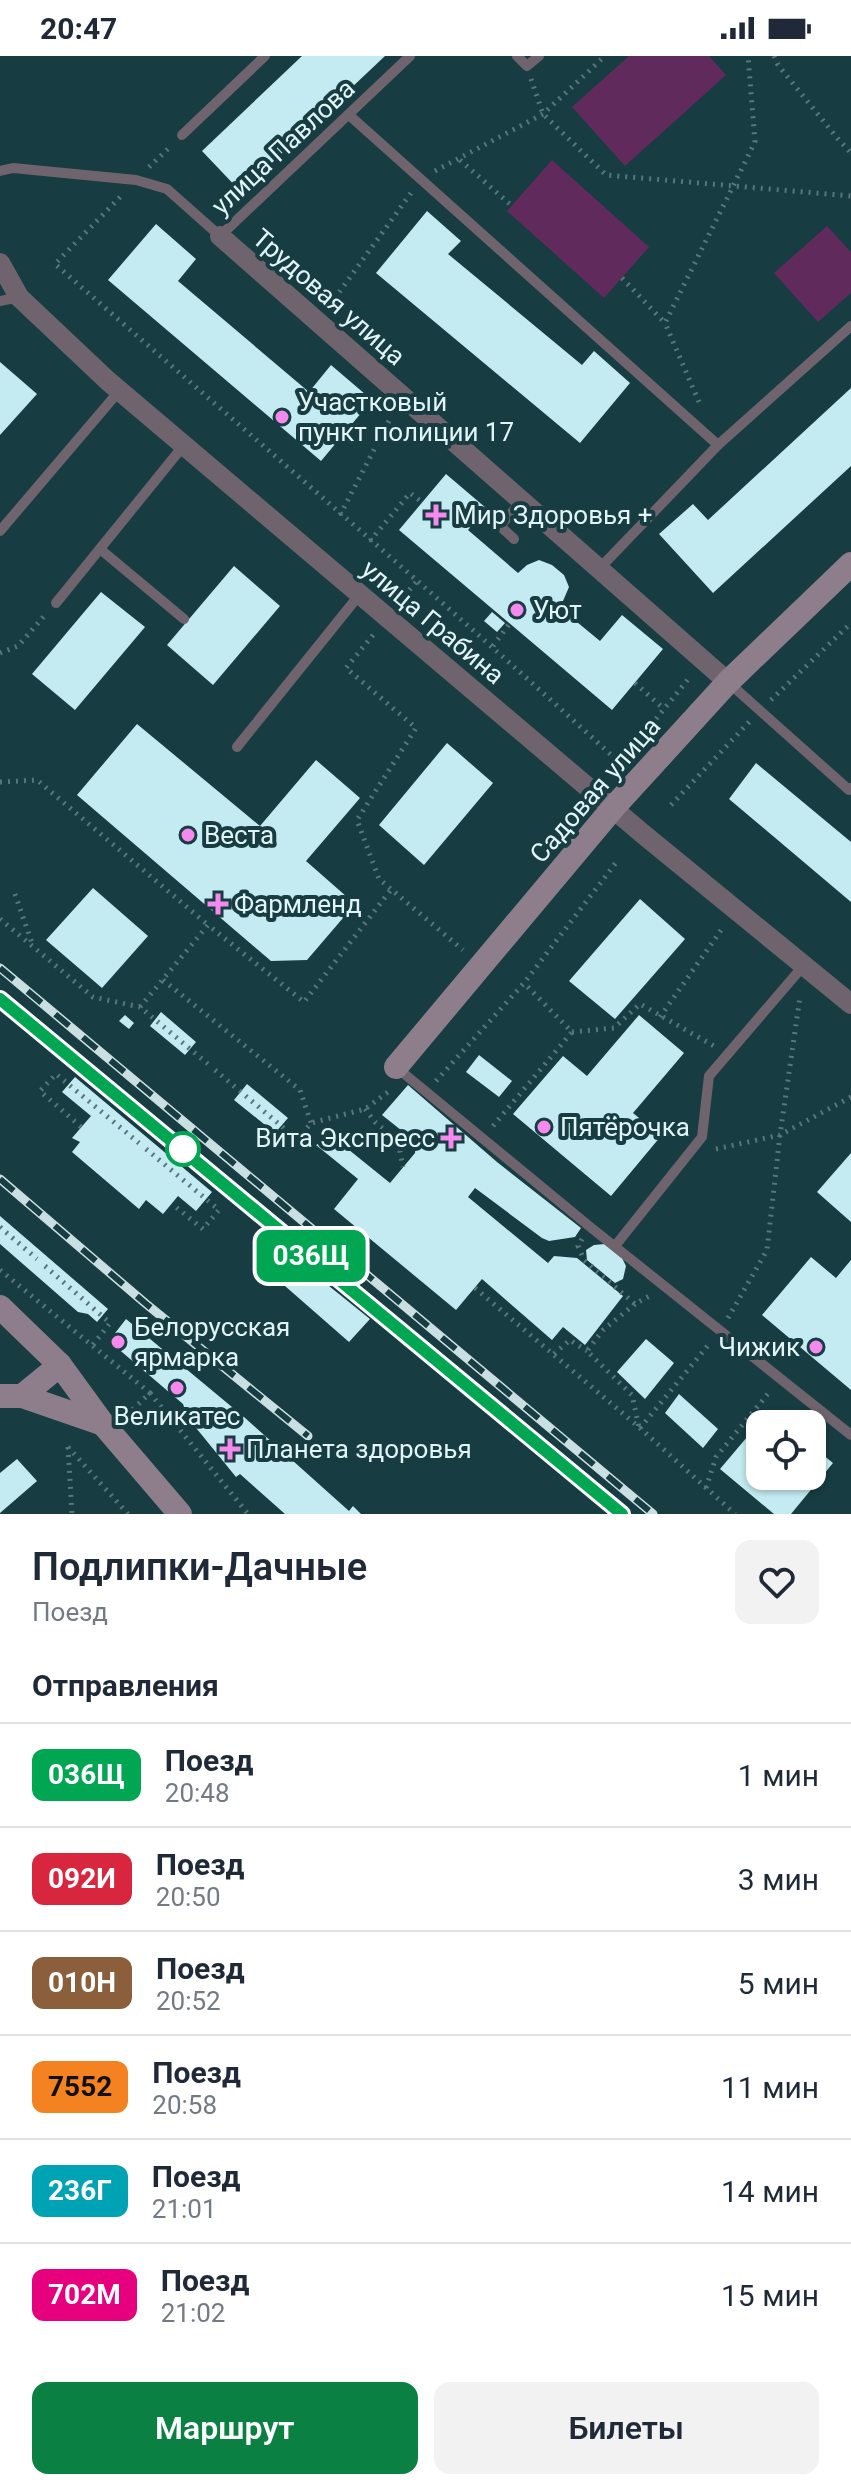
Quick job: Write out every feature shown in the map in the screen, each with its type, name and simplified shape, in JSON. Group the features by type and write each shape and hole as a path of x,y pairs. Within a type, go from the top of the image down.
{"street":[{"name":"Трудовая улица","path":"220,236 728,682"},
{"name":"улица Грабина","path":"0,263 10,299 613,808 851,1004"},
{"name":"Садовая улица","path":"401,1071 613,808 728,682 851,564"},
{"path":"0,1307 60,1365 103,1424 180,1514"},
{"path":"11,1396 60,1365"},
{"path":"11,1396 103,1424"}],"lane":[{"path":"182,135 265,56"},
{"name":"улица Павлова","path":"220,236 410,56"},
{"path":"517,56 527,66 539,56"},
{"path":"349,115 718,445"},
{"path":"0,171 13,168 136,180 167,189 220,236"},
{"path":"599,569 718,445 851,326"},
{"path":"0,531 120,390"},
{"path":"56,603 184,445"},
{"path":"514,539 500,526 522,501"},
{"path":"100,549 184,619"},
{"path":"237,747 360,594"},
{"path":"728,682 850,790"},
{"path":"615,1246 702,1137 709,1076 804,965"},
{"path":"401,1071 851,1435"}],"path":[{"path":"665,323 755,142 748,56"},
{"path":"774,56 851,153"},
{"path":"527,66 543,114 606,175 851,196"},
{"path":"182,135 55,264 493,646 620,763 625,758"},
{"path":"460,160 512,206"},
{"path":"622,278 665,323 700,404"},
{"path":"340,515 402,396"},
{"path":"370,541 410,493 422,502"},
{"path":"417,581 346,668 416,728 357,820 379,879 390,891 463,951 471,941"},
{"path":"0,653 18,646 56,603"},
{"path":"493,646 510,623"},
{"path":"645,733 704,661"},
{"path":"635,683 664,709"},
{"path":"0,782 37,780 304,1002 390,891"},
{"path":"427,1093 467,1044 524,983 618,860"},
{"path":"15,894 34,947"},
{"path":"660,1017 736,909"},
{"path":"0,919 93,997 140,1007 208,1064"},
{"path":"140,1007 208,925"},
{"path":"640,1428 720,1330 767,1250 804,965"},
{"path":"162,980 300,1090 311,1123"},
{"path":"524,983 572,1032"},
{"path":"509,1106 572,1032 614,1028 640,1004 728,1054"},
{"path":"215,1070 305,1146"},
{"path":"297,1140 311,1123 365,1109 388,1092 401,1071"},
{"path":"81,1127 40,1091 56,1074 139,1143"},
{"path":"688,1155 780,1135 851,1097"},
{"path":"365,1109 398,1141 403,1167"},
{"path":"146,1149 219,1210 203,1229 172,1204"},
{"path":"0,1227 37,1259"},
{"path":"578,1246 584,1260 635,1304"},
{"path":"45,1266 110,1323 92,1346"},
{"path":"0,1270 150,1393 248,1514"},
{"path":"587,1351 603,1330 635,1304 666,1287"},
{"path":"475,1288 640,1428 735,1514"},
{"path":"554,1354 570,1340 587,1351 632,1395 640,1428"},
{"path":"706,1488 716,1457 781,1379"},
{"path":"131,1411 150,1393"},
{"path":"72,1514 68,1447 128,1514"}],"shaded area":[{"path":"629,56 709,56 726,75 625,166 572,107"},
{"path":"552,160 649,247 604,298 507,211"},
{"path":"827,226 851,252 851,293 818,322 774,273"}],"building":[{"path":"302,56 385,56 241,192 202,151"},
{"path":"427,211 461,241 448,254 582,365 594,351 630,383 580,443 376,273"},
{"path":"156,224 196,259 178,281 309,392 331,365 372,400 321,461 108,280"},
{"path":"0,362 37,394 0,435"},
{"path":"851,388 851,466 713,593 659,534 693,504 708,520"},
{"path":"446,474 486,508 468,530 518,573 539,560 552,565 564,575 569,587 560,608 600,641 622,615 663,649 612,710 399,530"},
{"path":"234,566 280,606 213,685 167,645"},
{"path":"101,592 145,627 75,710 32,674"},
{"path":"492,612 505,623 497,632 484,621"},
{"name":"Веста","path":"137,724 260,826 316,760 360,798 306,861 355,904 307,960 271,961 77,795"},
{"path":"447,743 493,783 424,865 379,825"},
{"path":"756,763 851,842 851,902 729,799"},
{"path":"93,888 148,936 102,988 46,940"},
{"path":"640,899 685,939 615,1019 569,981"},
{"path":"161,1012 196,1042 185,1055 150,1026"},
{"path":"125,1015 134,1023 129,1029 119,1021"},
{"path":"639,1015 684,1053 633,1113 661,1136 611,1196 513,1114 563,1056 587,1076"},
{"path":"479,1055 512,1081 499,1097 466,1072"},
{"path":"75,1077 212,1192 196,1211 178,1196 163,1214 146,1200 139,1209 72,1152 80,1142 72,1138 91,1116 62,1092"},
{"path":"247,1084 288,1118 275,1133 234,1100"},
{"path":"408,1085 497,1162 581,1228 575,1237 549,1241 475,1188 468,1197 548,1263 554,1256 577,1258 623,1296 585,1345 563,1327 552,1340 482,1279 456,1310 334,1209 358,1179 316,1145 333,1137 390,1183 415,1153 416,1142 382,1115"},
{"path":"851,1153 851,1222 817,1192"},
{"path":"0,1216 108,1309 97,1322 88,1314 78,1312 0,1244"},
{"path":"605,1244 622,1258 626,1266 623,1279 615,1283 587,1260 586,1250"},
{"path":"811,1257 836,1278 851,1260 851,1390 762,1315"},
{"path":"303,1265 370,1319 349,1342 285,1286"},
{"path":"126,1319 244,1417 349,1511 353,1506 361,1514 285,1514 240,1474 236,1477 188,1418 183,1404 109,1341"},
{"path":"646,1339 674,1363 645,1399 617,1372"},
{"path":"679,1394 718,1429 703,1448 665,1413"},
{"path":"746,1438 746,1490 811,1490 791,1514 774,1514 720,1469"},
{"path":"826,1457 833,1463 826,1472"},
{"path":"17,1459 37,1481 0,1513 0,1473"}],"railway":[{"path":"0,968 653,1514"},
{"path":"0,999 622,1514"},
{"path":"0,1179 308,1436"}],"train":[{"name":"036Щ","path":"0,999 622,1514"}],"place":[{"name":"Участковый пункт полиции 17","path":"282,417"},
{"name":"Мир Здоровья +","path":"436,515"},
{"name":"Уют","path":"517,610"},
{"name":"Веста","path":"188,835"},
{"name":"Фармленд","path":"218,904"},
{"name":"Пятёрочка","path":"544,1127"},
{"name":"Вита Экспресс","path":"451,1138"},
{"name":"Белорусская ярмарка","path":"118,1342"},
{"name":"Чижик","path":"816,1347"},
{"name":"Великатес","path":"177,1388"},
{"name":"Планета здоровья","path":"230,1449"}]}
